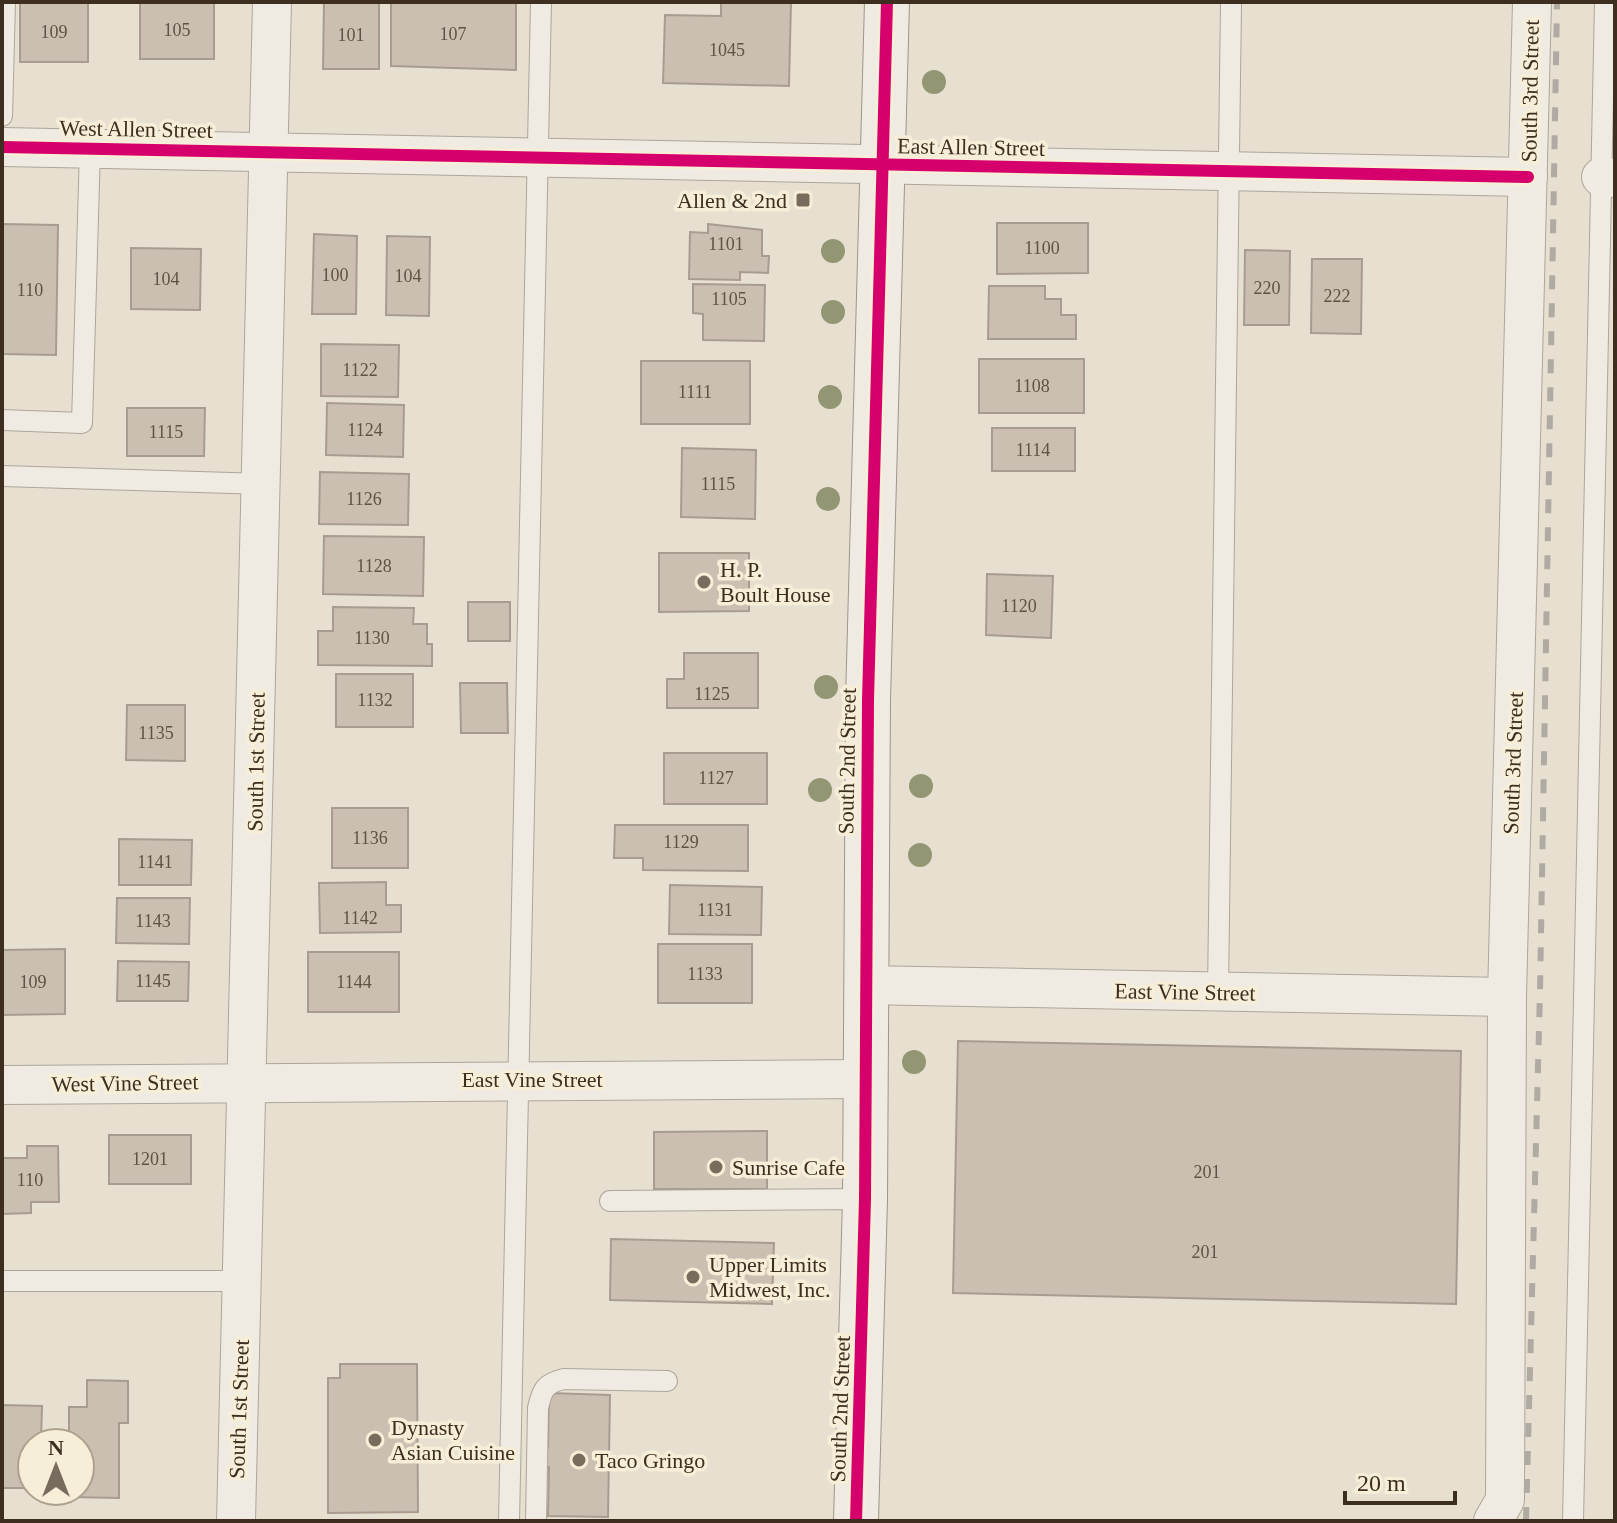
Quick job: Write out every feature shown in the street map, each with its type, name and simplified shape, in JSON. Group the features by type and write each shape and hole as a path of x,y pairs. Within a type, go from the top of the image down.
{"main road":[{"name":"South 2nd Street","path":"856,1521 865,1199 864,985 877,345 887,2"}],"street":[{"name":"South 1st Street","path":"236,1521 249,1081 272,2"},
{"name":"South 3rd Street","path":"1493,1521 1505,1500 1507,997 1532,2"},
{"name":"West Allen Street","path":"2,147 270,152"},
{"name":"East Allen Street","path":"270,152 1528,177"},
{"name":"East Vine Street","path":"864,985 1507,997"},
{"name":"East Vine Street","path":"249,1081 864,1079"},
{"name":"West Vine Street","path":"2,1085 249,1081"}],"lane":[{"path":"2,116 5,2"},
{"path":"509,1521 541,2"},
{"path":"1218,993 1231,2"},
{"path":"1573,1521 1608,178 1605,2"},
{"path":"2,420 82,423 90,149"},
{"path":"2,476 261,484"},
{"path":"610,1201 865,1199"},
{"path":"2,1281 242,1281"},
{"path":"537,1520 538,1408 542,1390 551,1382 564,1379 667,1381"}],"building":[{"path":"20,2 88,2 88,62 20,62"},
{"path":"140,2 214,2 214,59 140,59"},
{"path":"324,2 379,2 379,69 323,69"},
{"path":"391,2 516,2 516,70 391,66"},
{"path":"721,2 791,2 789,86 663,83 665,15 721,16"},
{"path":"997,223 1088,223 1088,273 997,274"},
{"path":"2,224 58,225 56,355 2,354"},
{"path":"708,224 762,230 762,256 769,256 768,273 740,272 740,280 689,279 690,232 708,233"},
{"path":"314,234 357,236 356,314 312,314"},
{"path":"387,236 430,237 429,316 386,315"},
{"path":"131,248 201,249 200,310 131,309"},
{"path":"1245,250 1290,251 1289,325 1244,325"},
{"path":"1312,259 1362,259 1361,334 1311,333"},
{"path":"693,284 765,285 764,341 703,340 703,314 693,313"},
{"path":"989,286 1045,286 1045,299 1061,299 1061,315 1076,315 1076,339 988,339"},
{"path":"321,344 399,345 398,397 321,396"},
{"path":"979,359 1084,359 1084,413 979,413"},
{"path":"641,361 750,361 750,424 641,424"},
{"path":"327,403 404,405 403,457 326,455"},
{"path":"127,408 205,408 204,456 127,456"},
{"path":"992,428 1075,428 1075,471 992,471"},
{"path":"682,448 756,450 755,519 681,517"},
{"path":"320,472 409,474 408,525 319,524"},
{"path":"324,536 424,537 423,596 323,594"},
{"name":"H. P. Boult House","path":"659,553 749,553 749,611 659,612"},
{"path":"987,574 1053,576 1051,638 986,635"},
{"path":"468,602 510,602 510,641 468,641"},
{"path":"333,607 414,608 413,624 427,624 427,644 432,644 432,666 318,665 318,631 333,631"},
{"path":"684,653 758,653 758,708 667,708 667,679 684,679"},
{"path":"336,674 413,674 413,727 336,727"},
{"path":"460,683 507,683 508,733 461,733"},
{"path":"127,705 185,705 185,761 126,760"},
{"path":"664,753 767,753 767,804 664,804"},
{"path":"332,808 408,808 408,868 332,868"},
{"path":"615,825 748,825 748,871 643,870 643,858 614,858"},
{"path":"119,839 192,840 191,885 119,885"},
{"path":"386,882 386,905 401,905 401,932 320,933 319,883"},
{"path":"670,885 762,887 761,935 669,934"},
{"path":"117,898 190,898 189,944 116,943"},
{"path":"658,944 752,944 752,1003 658,1003"},
{"path":"65,949 65,1014 2,1015 2,950"},
{"path":"308,952 399,952 399,1012 308,1012"},
{"path":"118,961 189,962 188,1001 117,1001"},
{"path":"958,1041 1461,1051 1456,1304 953,1293"},
{"path":"767,1131 767,1189 654,1189 654,1132"},
{"path":"109,1135 191,1135 191,1184 109,1184"},
{"path":"27,1146 58,1146 59,1202 31,1202 31,1213 2,1214 2,1158 27,1158"},
{"path":"611,1239 774,1243 772,1304 610,1300"},
{"path":"340,1364 417,1364 418,1512 328,1513 328,1378 340,1378"},
{"path":"87,1380 128,1381 128,1423 119,1423 119,1498 96,1498 96,1427 69,1427 69,1407 87,1407"},
{"path":"549,1393 610,1395 608,1517 548,1516 549,1467 543,1467 543,1448 548,1448"},
{"path":"2,1405 42,1406 41,1427 16,1427 16,1488 2,1488"}],"railway":[{"path":"1526,1521 1540,992 1557,2"}],"cycle path":[{"path":"856,1521 865,1199 868,700 887,2"},
{"path":"2,147 1528,177"}],"place":[{"name":"Allen & 2nd","path":"803,200"},
{"name":"H. P. Boult House","path":"704,582"},
{"name":"Sunrise Cafe","path":"716,1167"},
{"name":"Upper Limits Midwest, Inc.","path":"693,1277"},
{"name":"Dynasty Asian Cuisine","path":"375,1440"},
{"name":"Taco Gringo","path":"579,1460"}]}
